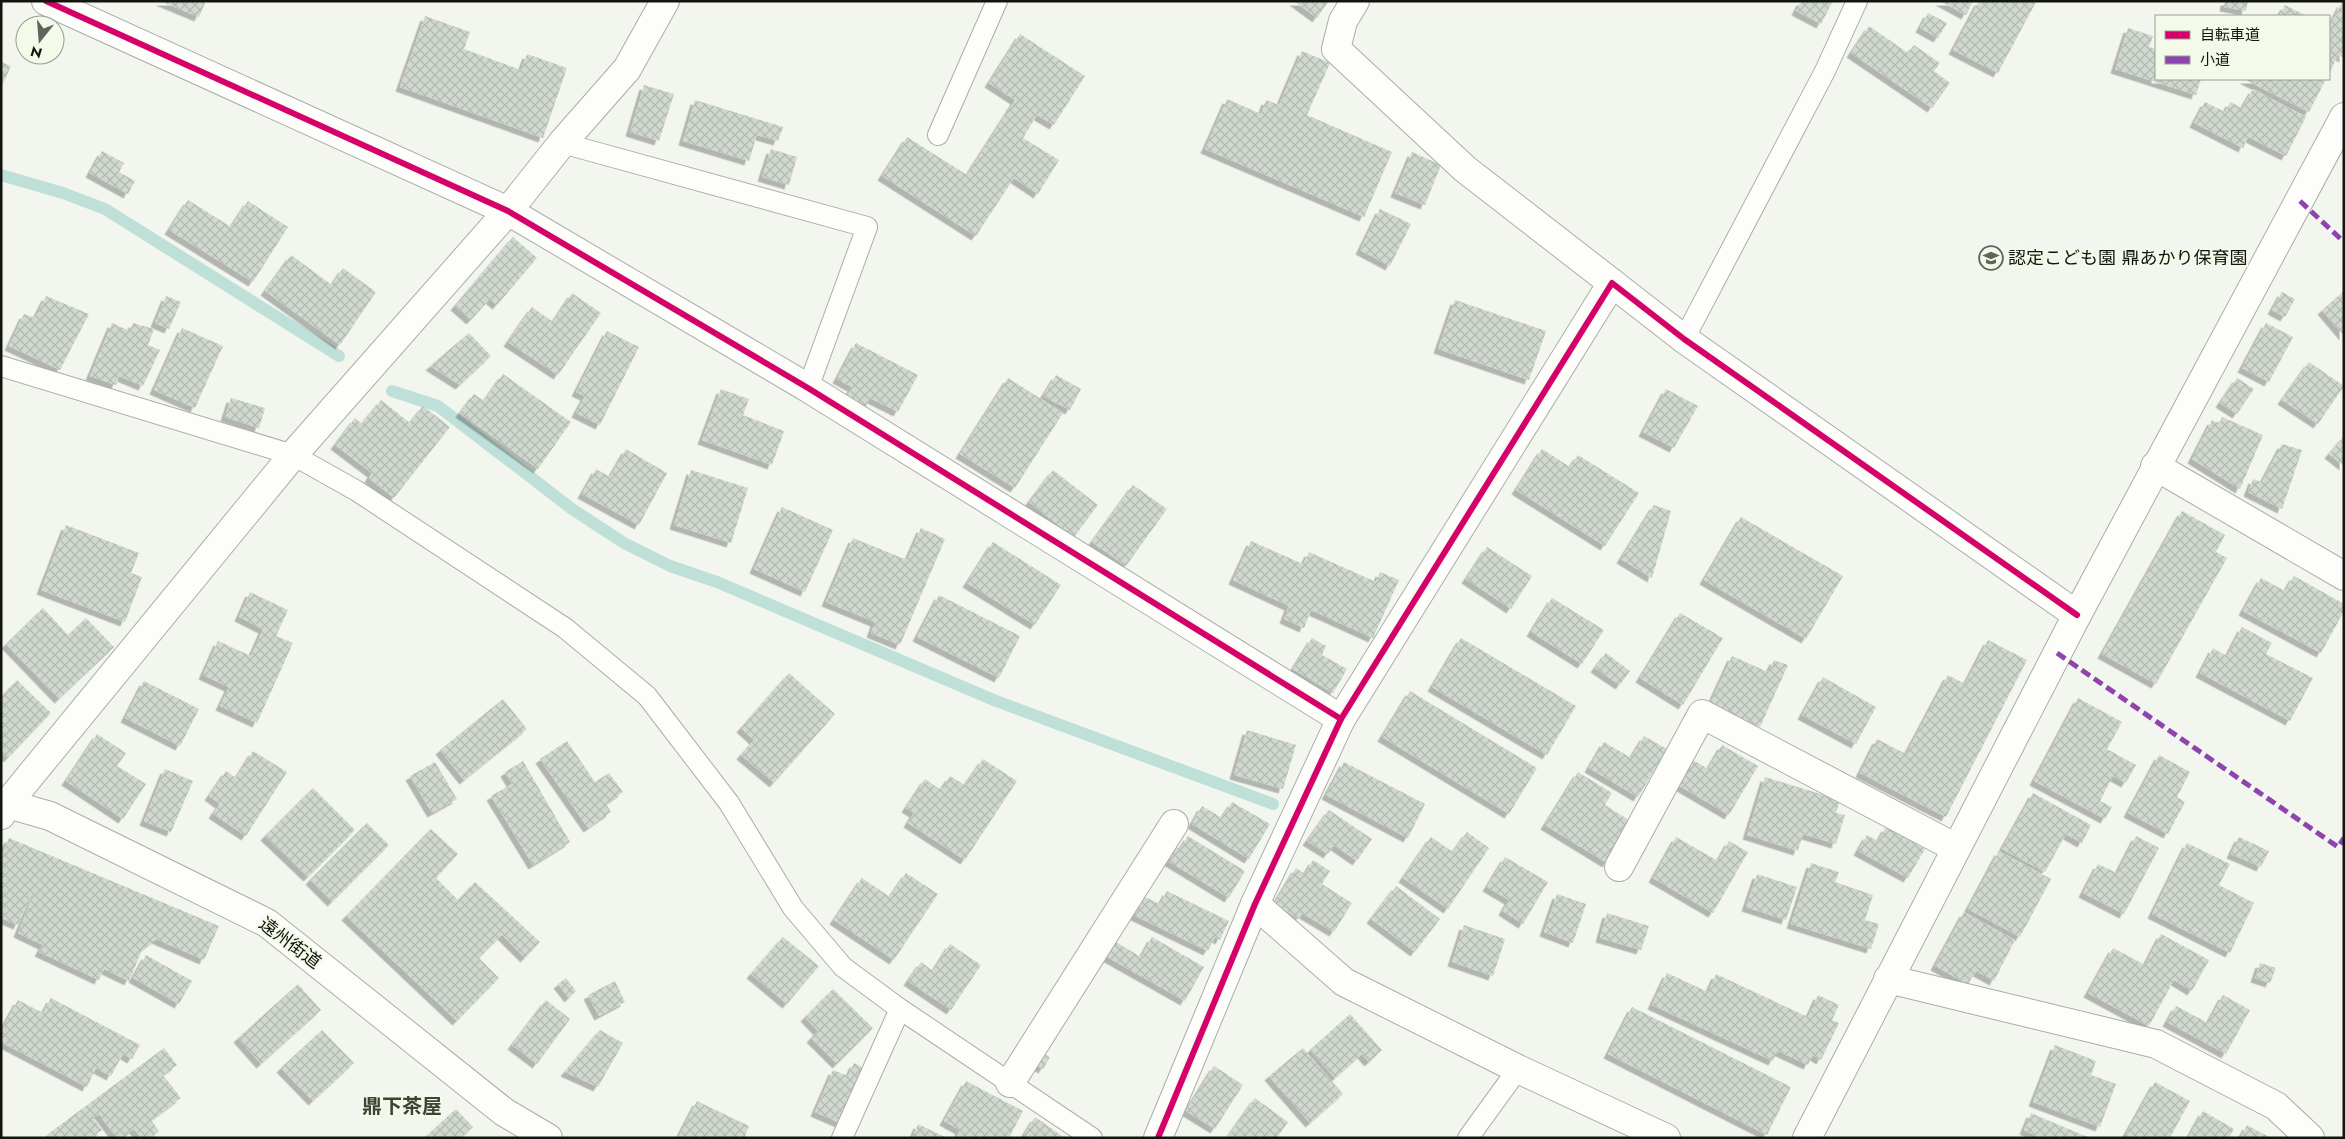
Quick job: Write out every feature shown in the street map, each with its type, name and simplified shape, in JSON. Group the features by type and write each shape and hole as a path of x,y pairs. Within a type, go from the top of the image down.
{"street":[{"path":"46,1 508,211 808,388 1341,719"},
{"path":"3,807 293,455 508,211 562,143 627,69 665,1"},
{"path":"1355,1 1343,21 1336,49 1465,168 1684,339 2077,615"},
{"path":"1807,1138 2155,466 2344,117"},
{"path":"1158,1138 1255,904 1341,719 1612,284"},
{"path":"2155,466 2344,576"},
{"path":"1618,867 1702,714 1956,848"},
{"name":"遠州街道","path":"3,807 50,816 267,922 504,1112 548,1138"},
{"path":"1010,1083 1174,824"},
{"path":"1255,904 1344,982 1518,1069 1666,1138"},
{"path":"1888,979 2156,1044 2276,1106 2310,1138"}],"lane":[{"path":"938,134 997,1"},
{"path":"1684,339 1825,72 1857,1"},
{"path":"562,143 867,228 808,388"},
{"path":"1,366 293,455 357,491 565,628 647,696 729,804 793,908 843,967 900,1009 1092,1138"},
{"path":"842,1138 900,1009"},
{"path":"1468,1138 1518,1069"}],"building":[{"path":"160,1 206,1 199,17"},
{"path":"1294,1 1327,1 1328,2 1317,18"},
{"path":"1801,1 1833,1 1821,24 1796,11"},
{"path":"1940,1 1973,1 1966,15"},
{"path":"1979,1 2036,2 1998,73 1953,50"},
{"path":"2225,1 2248,1 2246,11 2224,7"},
{"path":"2342,2 2344,58 2338,55 2330,72 2330,25"},
{"path":"2285,5 2305,15 2280,15"},
{"path":"1928,13 1947,23 1938,38 1920,28"},
{"path":"425,16 470,32 464,49 521,70 527,54 567,68 543,138 400,87"},
{"path":"1869,26 1908,53 1914,45 1940,63 1934,71 1950,83 1932,108 1851,53"},
{"path":"2128,28 2153,36 2149,47 2155,49 2155,80 2201,80 2196,95 2115,69"},
{"path":"1020,34 1085,76 1054,125 1037,115 1023,138 1059,160 1038,194 1014,178 976,236 882,176 907,137 967,175 1015,100 989,83"},
{"path":"1302,51 1330,63 1307,115 1392,152 1364,217 1205,149 1227,99 1261,114 1266,100 1279,105"},
{"path":"1,62 11,66 1,88"},
{"path":"2246,80 2325,80 2309,112"},
{"path":"644,85 674,94 659,141 630,132"},
{"path":"2253,89 2306,117 2286,156 2248,137 2243,148 2194,123 2205,102 2225,112 2230,102 2242,108"},
{"path":"695,100 783,127 778,141 757,135 749,161 683,141"},
{"path":"771,149 797,157 789,185 762,177"},
{"path":"102,151 124,163 119,172 135,181 128,194 90,173"},
{"path":"1412,152 1441,165 1425,205 1395,193"},
{"path":"188,200 231,227 248,201 288,227 253,282 169,230"},
{"path":"1380,209 1411,224 1390,266 1360,250"},
{"path":"513,237 537,258 497,305 490,299 471,320 455,306"},
{"path":"291,255 332,285 343,268 376,292 340,345 265,291"},
{"path":"2344,291 2344,336 2322,310"},
{"path":"2282,292 2295,299 2285,317 2272,310"},
{"path":"572,293 601,313 558,375 508,342 532,307 553,322"},
{"path":"46,296 89,314 60,370 9,346 24,314 35,318"},
{"path":"166,296 181,302 169,329 155,323"},
{"path":"1455,300 1546,331 1529,380 1438,349"},
{"path":"112,323 130,331 133,323 154,329 148,345 160,350 143,386 119,376 116,385 90,376"},
{"path":"2266,323 2293,337 2269,382 2242,368"},
{"path":"182,328 223,346 195,408 154,390"},
{"path":"607,331 639,347 600,425 576,413 585,396 576,392"},
{"path":"469,333 491,356 460,385 430,366"},
{"path":"856,343 918,375 898,412 870,398 864,410 845,400 852,387 837,379"},
{"path":"2309,362 2344,386 2318,424 2282,400"},
{"path":"503,374 571,422 538,469 460,413 474,394 484,401"},
{"path":"1056,375 1081,389 1070,410 1043,396"},
{"path":"1008,378 1063,413 1015,488 960,454"},
{"path":"2237,378 2254,389 2237,414 2220,403"},
{"path":"721,389 749,399 743,415 784,431 772,465 702,440"},
{"path":"1666,389 1698,406 1674,448 1643,432"},
{"path":"231,398 265,408 259,428 225,417"},
{"path":"381,400 410,423 423,406 450,427 394,498 369,478 372,473 335,445 355,418 362,424"},
{"path":"2222,417 2263,435 2240,489 2192,459 2212,420 2219,424"},
{"path":"2344,436 2344,466 2329,454"},
{"path":"2282,444 2302,450 2282,509 2248,492 2253,479 2262,482"},
{"path":"626,449 667,473 639,525 582,494 596,469 610,477"},
{"path":"1542,449 1570,467 1578,455 1639,493 1605,546 1516,490"},
{"path":"691,470 748,488 731,543 674,525"},
{"path":"1053,470 1098,505 1074,537 1029,502"},
{"path":"1133,485 1167,509 1126,566 1092,542"},
{"path":"1654,505 1671,511 1652,578 1621,559"},
{"path":"782,507 833,530 805,592 754,569"},
{"path":"2182,511 2225,535 2216,552 2227,558 2156,684 2102,654"},
{"path":"1741,517 1843,576 1806,639 1704,580"},
{"path":"66,525 139,553 131,573 142,577 125,622 41,590"},
{"path":"921,528 945,539 900,645 871,633 875,622 826,602 853,538 907,560"},
{"path":"1251,541 1303,564 1309,552 1376,582 1380,572 1399,580 1373,638 1311,610 1304,628 1284,619 1289,606 1233,580"},
{"path":"993,542 1061,585 1035,625 967,583"},
{"path":"1487,547 1532,576 1511,609 1466,579"},
{"path":"2294,576 2344,604 2344,611 2321,653 2243,611 2261,578 2285,591"},
{"path":"250,592 288,610 276,636 293,643 257,723 220,706 229,687 203,675 218,641 251,656 263,629 239,617"},
{"path":"939,595 1020,636 999,678 917,637"},
{"path":"1552,598 1604,630 1582,664 1531,632"},
{"path":"43,608 68,635 86,618 114,647 59,699 6,644"},
{"path":"1680,613 1723,638 1683,705 1640,678"},
{"path":"2242,627 2272,643 2266,654 2313,678 2290,721 2200,673 2213,648 2227,656"},
{"path":"1312,638 1326,646 1322,655 1347,669 1333,693 1293,669"},
{"path":"1461,638 1576,706 1547,755 1432,687"},
{"path":"1988,640 2027,660 1946,817 1860,773 1877,739 1906,754 1948,675 1965,684"},
{"path":"1606,653 1630,671 1620,685 1595,668"},
{"path":"1732,656 1768,672 1774,660 1788,665 1760,727 1710,704"},
{"path":"789,673 835,714 774,783 741,755 754,740 741,728"},
{"path":"1823,677 1876,707 1856,744 1802,715"},
{"path":"17,680 51,713 8,758 1,752 1,697"},
{"path":"144,681 199,709 180,746 125,718"},
{"path":"1410,691 1537,768 1509,814 1382,737"},
{"path":"2078,698 2122,722 2107,749 2136,765 2126,783 2113,776 2100,801 2112,807 2105,819 2034,781"},
{"path":"503,699 527,729 464,780 440,750"},
{"path":"1247,730 1296,745 1283,789 1234,775"},
{"path":"97,734 126,753 117,766 146,784 123,819 66,781"},
{"path":"1644,736 1667,749 1638,797 1589,768 1604,742 1631,758"},
{"path":"567,741 595,782 609,773 623,792 606,804 611,812 588,828 540,759"},
{"path":"1722,745 1758,766 1729,815 1678,785 1693,760 1708,769"},
{"path":"253,751 287,772 246,836 213,814 220,804 209,796 226,771 236,778"},
{"path":"2159,755 2190,772 2177,797 2185,802 2168,834 2128,813"},
{"path":"983,759 1017,781 965,860 908,823 914,813 906,808 925,779 941,790 950,776 965,785"},
{"path":"523,761 570,842 533,865 491,796 512,784 505,772"},
{"path":"435,762 457,799 432,813 410,776"},
{"path":"1344,762 1425,804 1408,838 1326,795"},
{"path":"165,769 193,781 171,832 144,821"},
{"path":"1578,772 1612,793 1605,805 1632,822 1607,863 1545,825"},
{"path":"1765,777 1840,800 1836,813 1845,815 1836,844 1803,834 1798,851 1747,835"},
{"path":"313,788 355,830 308,877 265,836"},
{"path":"2033,793 2091,825 2082,843 2066,834 2045,872 2002,849"},
{"path":"1232,802 1270,824 1249,859 1192,824 1202,806 1222,818"},
{"path":"1329,810 1372,839 1357,861 1334,845 1328,854 1307,841"},
{"path":"367,823 389,845 332,902 310,880"},
{"path":"1886,827 1925,849 1908,878 1858,851 1867,835 1878,841"},
{"path":"431,829 458,854 436,878 458,900 475,882 540,942 525,958 502,935 479,958 499,978 457,1021 346,916"},
{"path":"1467,832 1489,848 1448,909 1403,878 1431,837 1453,852"},
{"path":"1188,836 1245,871 1229,898 1160,856 1169,843 1180,849"},
{"path":"2136,836 2159,848 2124,914 2083,893 2098,864 2117,873"},
{"path":"1676,837 1718,861 1729,841 1748,852 1713,913 1653,878"},
{"path":"2239,837 2269,851 2261,867 2231,854"},
{"path":"9,838 219,926 204,960 156,939 142,950 129,981 104,969 99,980 39,952 43,945 18,933 41,874 18,925 1,918 1,857"},
{"path":"2187,843 2230,864 2219,885 2254,903 2230,953 2152,914"},
{"path":"1999,851 2051,879 2020,937 1968,909"},
{"path":"1505,857 1548,882 1523,924 1503,911 1509,900 1487,887"},
{"path":"1313,860 1330,871 1322,884 1352,903 1334,932 1302,913 1299,919 1274,904 1296,868 1305,874"},
{"path":"1811,863 1839,872 1835,882 1873,895 1865,920 1879,924 1871,949 1791,924"},
{"path":"906,873 938,894 894,960 834,920 862,878 890,897"},
{"path":"1757,874 1797,887 1786,920 1746,907"},
{"path":"1396,886 1440,919 1415,952 1371,919"},
{"path":"1167,891 1229,921 1220,940 1215,937 1208,951 1127,912 1136,893 1160,904"},
{"path":"1557,894 1586,904 1573,943 1544,932"},
{"path":"1964,912 2015,940 1994,981 1976,971 1968,984 1935,966"},
{"path":"1607,913 1649,926 1641,950 1600,938"},
{"path":"1464,925 1505,939 1493,976 1452,962"},
{"path":"2161,934 2209,960 2192,991 2174,980 2149,1026 2088,993 2113,948 2145,965"},
{"path":"783,937 819,966 787,1004 751,974"},
{"path":"1152,937 1204,967 1185,1001 1100,953 1109,938 1141,957"},
{"path":"950,944 981,965 951,1010 908,981 921,962 933,971"},
{"path":"146,955 192,981 179,1004 133,978"},
{"path":"2260,963 2276,968 2270,983 2255,978"},
{"path":"1667,973 1708,992 1716,974 1808,1017 1818,995 1839,1005 1832,1020 1839,1023 1821,1060 1813,1055 1808,1065 1778,1051 1773,1061 1652,1005"},
{"path":"566,978 576,991 569,998 558,984"},
{"path":"615,981 625,1002 599,1016 588,995"},
{"path":"298,984 321,1010 261,1064 238,1038"},
{"path":"833,989 873,1028 837,1064 811,1038 818,1031 805,1017"},
{"path":"2223,995 2250,1010 2226,1054 2167,1022 2176,1006 2208,1023"},
{"path":"51,998 140,1045 132,1059 123,1054 111,1076 96,1068 87,1087 1,1042 1,1031 18,1000 43,1013"},
{"path":"546,1000 570,1019 537,1064 512,1045"},
{"path":"1632,1007 1791,1087 1767,1135 1608,1054"},
{"path":"1350,1014 1382,1050 1369,1062 1362,1054 1335,1078 1310,1050"},
{"path":"322,1030 354,1063 313,1101 281,1068"},
{"path":"600,1030 623,1043 598,1087 565,1072"},
{"path":"2055,1045 2096,1061 2091,1075 2116,1084 2100,1127 2033,1102"},
{"path":"164,1048 177,1065 163,1075 181,1098 151,1120 159,1131 151,1138 141,1138 134,1129 122,1138 117,1138 99,1114 93,1118 102,1130 90,1138 51,1138 48,1134"},
{"path":"1303,1048 1343,1094 1310,1123 1269,1076"},
{"path":"1040,1051 1050,1057 1043,1069 1033,1063"},
{"path":"854,1063 864,1068 840,1123 815,1112 833,1070 848,1076"},
{"path":"1214,1066 1243,1085 1215,1129 1186,1111"},
{"path":"966,1081 1023,1111 1009,1138 956,1138 960,1130 944,1121"},
{"path":"2155,1082 2190,1101 2170,1138 2133,1138 2126,1134"},
{"path":"1255,1098 1288,1122 1277,1138 1227,1138"},
{"path":"697,1101 749,1126 745,1136 748,1138 678,1138"},
{"path":"456,1109 473,1127 461,1138 424,1138"},
{"path":"2203,1111 2234,1129 2229,1138 2188,1138"},
{"path":"2031,1113 2090,1138 2041,1138 2024,1130"},
{"path":"1035,1117 1065,1138 1029,1138 1024,1135"},
{"path":"918,1124 947,1138 912,1138"},
{"path":"2247,1125 2271,1138 2240,1138"}],"waterway":[{"path":"1,175 63,193 105,209 339,356"},
{"path":"392,391 438,406 572,509 624,543 670,566 717,582 996,701 1273,804"}],"marked path":[{"path":"2300,201 2344,242"},
{"path":"2057,653 2338,847 2344,838"}],"cycle path":[{"path":"46,1 508,211 808,388 1341,719"},
{"path":"1158,1138 1255,904 1341,719 1612,283 1684,339 2077,615"}],"place":[{"name":"認定こども園 鼎あかり保育園","path":"1991,258"}],"district":[{"name":"鼎下茶屋","path":"402,1106"}]}
